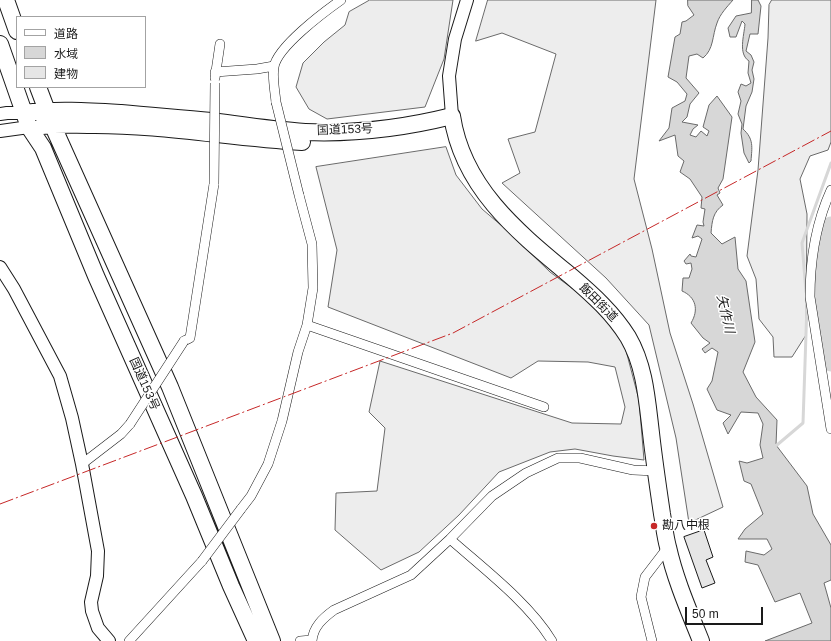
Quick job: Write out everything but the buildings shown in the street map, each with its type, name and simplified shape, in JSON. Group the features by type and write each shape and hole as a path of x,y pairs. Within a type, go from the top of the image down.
{"highway":[{"path":"6,0 16,28"},
{"name":"国道153号","path":"0,44 16,87"},
{"name":"国道153号","path":"16,88 26,120 43,148 96,276 194,496 231,586 256,641"},
{"name":"国道153号","path":"38,88 49,117 170,387 272,641"},
{"name":"国道153号","path":"26,120 49,117 274,140 314,142 368,140 453,122"},
{"name":"飯田街道","path":"453,122 459,145 474,179 490,201 526,238 595,298 617,322 628,338 644,375 656,471 668,547 680,586 701,641"}],"street":[{"path":"129,641 202,561 250,496 268,464 282,421 298,352 307,325 313,288 312,244 276,102 274,66 280,54 306,27 342,0"},
{"name":"飯田街道","path":"453,122 449,76 455,39 467,0"},
{"path":"82,464 121,434 130,424 184,341 190,338 214,184 215,72 220,44"},
{"path":"215,72 257,69 274,66"},
{"path":"0,114 7,113 26,120"},
{"path":"0,131 26,120"},
{"path":"831,190 817,226 811,266 810,298 831,429"},
{"path":"0,266 14,288 60,376 72,418 82,464 98,551 97,576 90,602 98,628 109,641"},
{"path":"307,325 544,407"},
{"path":"300,641 312,640 314,631 319,623 334,610 411,576 492,496 526,473 558,458 580,458 633,470 656,471"},
{"path":"450,539 514,595 539,623 552,641"},
{"path":"652,641 641,597 645,577 668,547"}],"shaded area":[{"path":"370,0 453,0 444,59 425,107 327,119 309,109 296,87 303,63 324,42 345,25 349,12"},
{"path":"488,0 656,0 634,179 652,249 670,333 693,404 723,507 689,523 676,438 649,325 606,278 502,183 520,173 508,139 535,132 556,54 502,33 476,41"},
{"path":"772,0 831,0 831,142 828,150 810,156 800,179 807,214 806,335 792,357 774,357 773,337 759,319 756,279 747,256 758,170 769,5"},
{"path":"446,147 456,175 482,209 509,232 550,272 599,308 624,343 639,400 644,460 575,449 550,452 499,472 459,515 419,552 381,570 335,530 336,493 377,491 385,428 369,412 380,361 572,423 621,424 625,407 615,367 588,362 538,361 511,378 328,307 337,250 316,167"}],"water":[{"path":"688,0 733,0 718,20 711,46 707,54 703,58 697,54 689,56 686,78 699,93 690,104 687,117 682,122 698,125 693,129 690,135 696,137 701,131 707,136 709,131 703,127 709,105 717,96 732,117 723,179 718,188 720,193 717,195 723,205 714,217 711,233 722,244 735,237 738,269 746,281 755,342 743,372 756,397 777,420 776,445 807,486 813,514 831,545 831,580 824,583 831,608 831,641 765,641 812,623 800,593 775,602 758,565 745,562 746,551 764,555 772,549 767,539 738,539 745,529 763,514 751,484 744,481 739,461 747,463 763,458 760,445 763,424 758,413 741,412 728,434 723,423 731,415 717,410 707,389 712,381 718,352 712,348 705,353 702,349 710,343 703,338 691,323 695,313 695,304 687,294 682,291 683,278 689,278 692,269 691,263 686,264 684,261 690,254 691,256 696,257 702,239 698,236 692,238 697,225 704,226 703,222 705,209 701,208 702,197 690,179 680,172 684,161 678,156 675,135 659,141 669,128 672,108 685,101 687,94 677,82 668,77 675,37 680,34 682,22 694,15 688,6"},
{"path":"752,0 758,0 761,6 758,34 750,34 746,51 751,55 754,62 752,70 754,79 752,92 746,106 743,129 749,136 752,144 751,161 749,163 744,153 741,133 742,124 738,114 741,101 738,92 741,84 746,86 751,83 748,73 749,61 744,54 743,49 745,24 742,21 736,37 730,37 728,28 736,16 751,13"}],"waterway":[{"path":"806,292 802,243 831,163"},
{"name":"矢作川","path":"831,226 826,243 822,277 822,294 831,362"},
{"path":"774,446 803,423 807,304"}],"power":[{"path":"0,504 453,333 831,131"}],"place":[{"name":"勘八中根","path":"654,526"}]}
